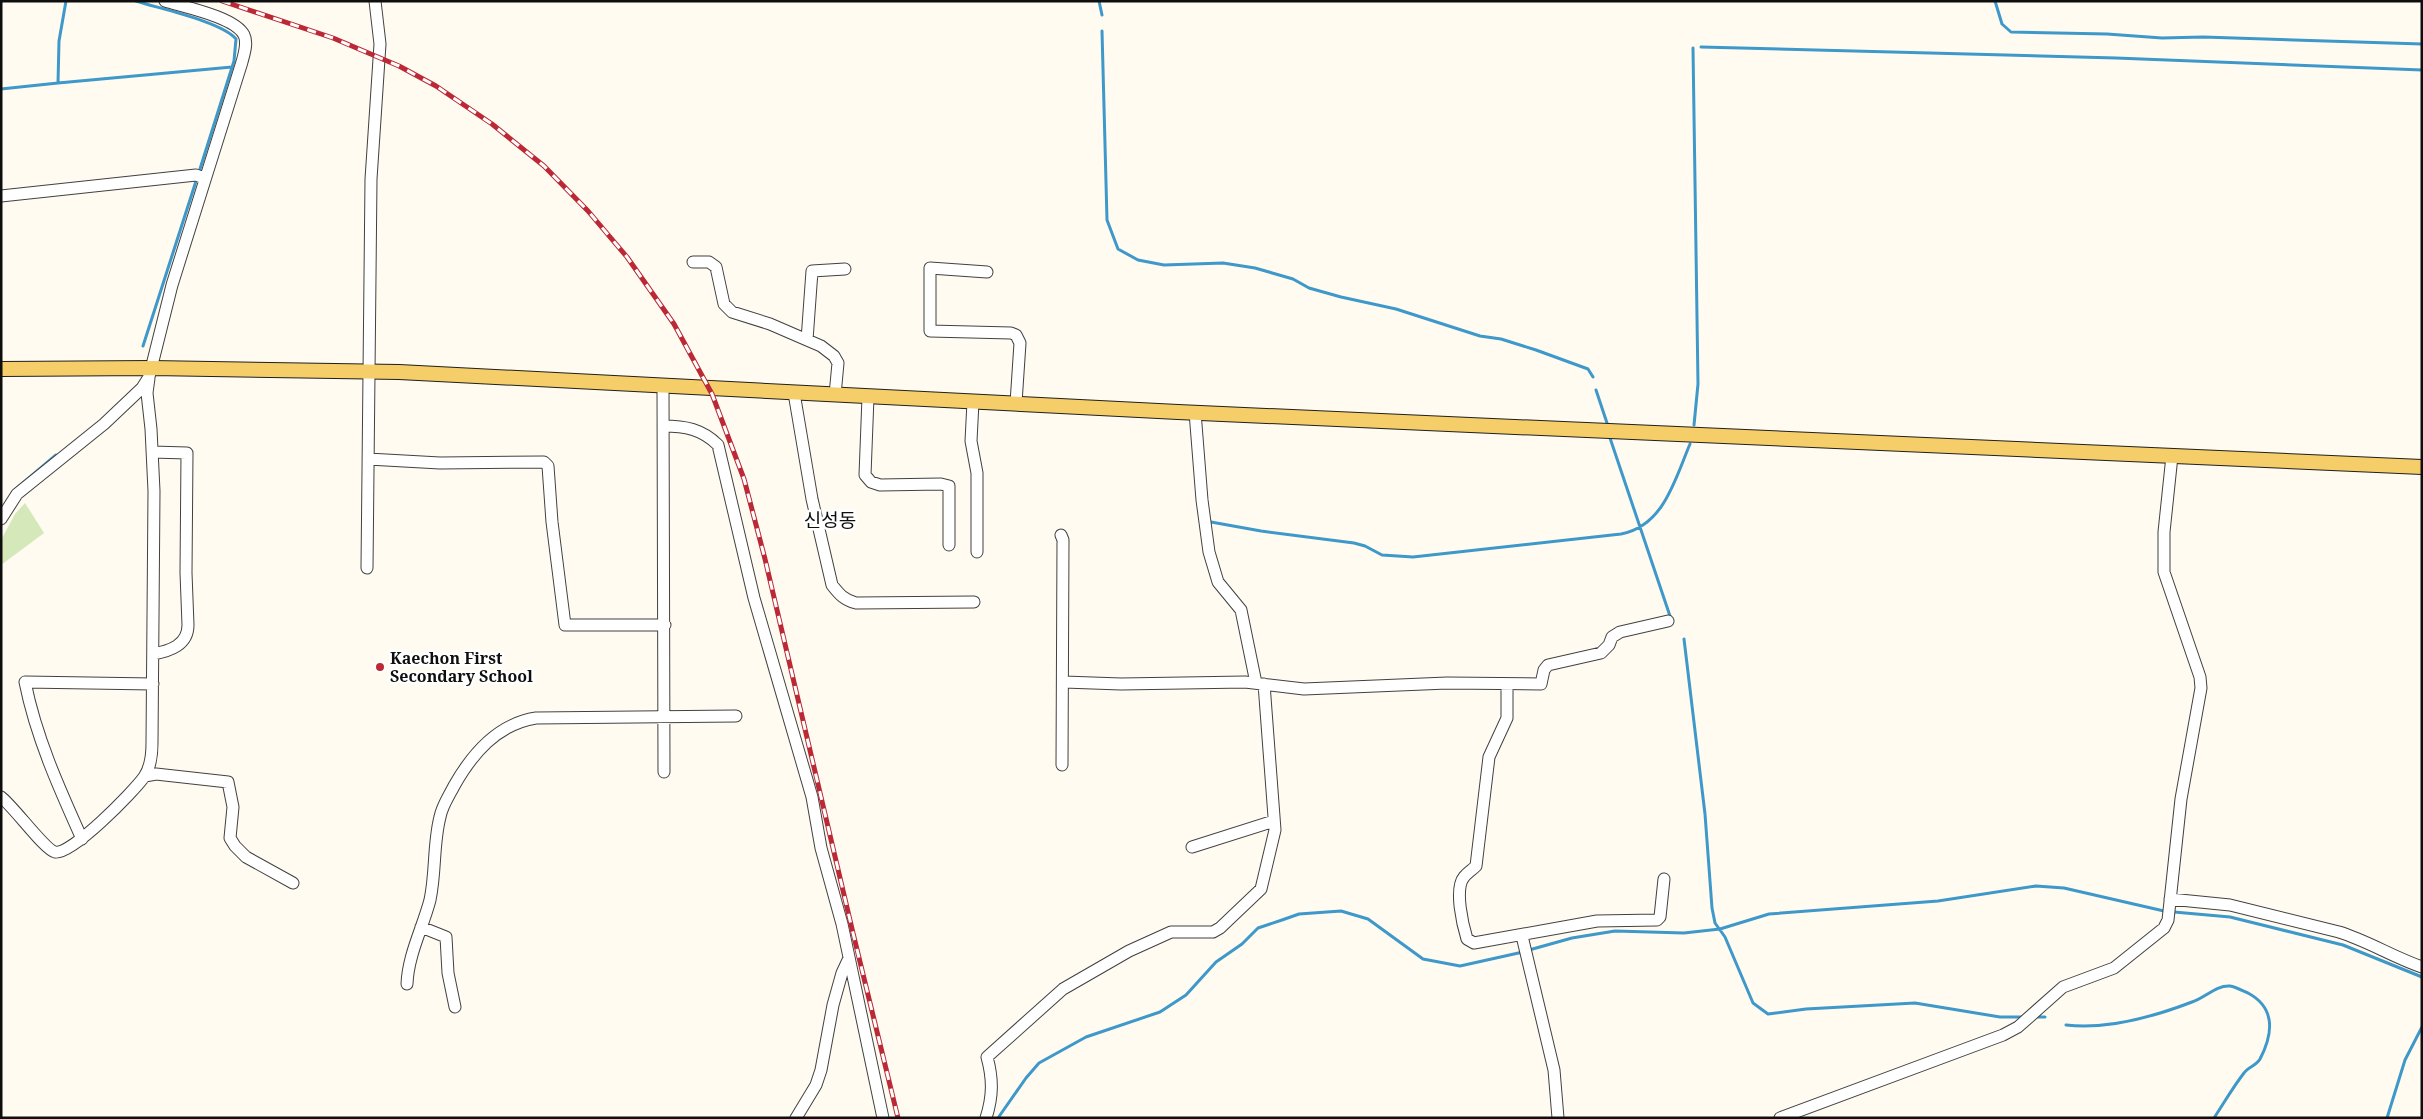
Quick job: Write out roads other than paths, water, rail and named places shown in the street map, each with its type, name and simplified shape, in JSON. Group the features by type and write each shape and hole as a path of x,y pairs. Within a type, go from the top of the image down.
{"main road":[{"path":"1,369 150,372 368,371 973,402 2422,467"}],"street":[{"path":"1,797 53,852 69,849 82,839 145,776 152,755 152,452 146,393 200,176 242,62 246,40 244,33 224,20 165,1"},
{"path":"367,568 371,179 380,44 375,1"},
{"path":"1,196 200,176"},
{"path":"693,262 709,262 716,267 724,304 732,312 770,324 821,346 834,356 838,363 835,395"},
{"path":"987,272 930,268 930,331 1011,333 1016,335 1020,343 1016,403"},
{"path":"807,340 812,271 845,269"},
{"path":"1,519 17,494 104,424 142,388 150,372"},
{"path":"663,387 664,772"},
{"path":"794,393 812,499 832,585 842,598 856,603 974,602"},
{"path":"868,397 866,476 871,482 880,485 941,484 949,486 950,545"},
{"path":"973,402 971,441 977,472 977,552"},
{"path":"986,1118 991,1103 992,1089 987,1057 1063,989 1129,951 1171,932 1213,932 1220,928 1260,888 1275,830 1260,683 1240,610 1218,582 1209,552 1202,500 1195,412"},
{"path":"663,426 679,426 700,431 718,445 754,598 812,797 821,848 842,924 883,1118"},
{"path":"152,452 187,453 186,573 188,625 188,631 181,644 163,652 152,654"},
{"path":"1780,1118 1970,1048 2018,1027 2063,987 2114,968 2164,928 2168,920 2181,799 2201,688 2200,677 2164,572 2164,532 2172,456"},
{"path":"368,459 440,462 544,462 548,466 552,522 565,625 665,625"},
{"path":"1061,535 1063,540 1064,682 1062,765"},
{"path":"1064,682 1121,684 1260,683 1304,688 1447,683 1541,684 1548,665 1601,653 1609,645 1612,637 1620,632 1668,621"},
{"path":"82,839 61,793 38,730 25,682 153,684"},
{"path":"1507,685 1507,718 1488,757 1476,866 1463,878 1460,895 1464,929 1469,942 1474,943 1522,936 1597,921 1657,920 1660,916 1664,879"},
{"path":"407,984 411,956 433,884 440,815 469,763 492,737 522,720 536,718 736,716"},
{"path":"145,776 156,774 228,782 233,807 230,838 235,846 246,857 293,883"},
{"path":"1192,847 1274,820"},
{"path":"2170,898 2230,905 2339,932 2422,967"},
{"path":"421,927 446,937 448,973 455,1008"},
{"path":"1522,936 1554,1070 1558,1118"},
{"path":"796,1118 816,1085 821,1070 833,1005 842,973 849,958"}],"waterway":[{"path":"1,89 58,83 59,41 66,1"},
{"path":"136,1 205,22 229,33 236,39 234,61 199,172"},
{"path":"1099,1 1102,15"},
{"path":"1995,1 2002,24 2011,32 2107,34 2162,38 2203,37 2422,44"},
{"path":"1102,31 1107,220 1118,249 1138,260 1164,265 1223,263 1255,268 1293,279 1309,288 1396,309 1480,336 1501,339 1536,350 1588,369 1593,377"},
{"path":"1701,47 2116,58 2422,70"},
{"path":"1693,48 1698,384 1694,425"},
{"path":"58,83 232,67"},
{"path":"143,346 197,178"},
{"path":"1596,390 1607,423"},
{"path":"1610,438 1671,619"},
{"path":"1211,522 1261,531 1354,543 1365,546 1382,555 1413,557 1621,534 1636,529 1658,511 1673,486 1690,444"},
{"path":"17,488 56,455"},
{"path":"1684,639 1705,814 1712,908 1715,923 1725,937 1753,1003 1768,1014 1806,1009 1915,1003 2000,1017 2022,1017"},
{"path":"1529,950 1572,938 1615,931 1684,933 1720,929 1769,914 1938,901 2036,886 2064,888 2164,911"},
{"path":"998,1118 1039,1063 1086,1037 1160,1012 1186,995 1216,962 1242,944 1258,928 1299,914 1341,911 1368,919 1423,959 1460,966 1523,952"},
{"path":"2174,912 2230,917 2343,945 2422,977"},
{"path":"2066,1025 2098,1026 2130,1021 2177,1008 2225,986 2248,993 2264,1006 2268,1014 2268,1040 2260,1059 2244,1073 2214,1118"},
{"path":"2036,1017 2045,1017"},
{"path":"2387,1118 2405,1060 2422,1027"}],"railway":[{"path":"222,1 333,38 399,66 436,86 492,124 544,166 588,211 627,257 674,324 712,394 744,479 765,559 898,1118"}],"place":[{"name":"Kaechon First Secondary School","path":"380,667"}],"district":[{"name":"신성동","path":"830,520"}]}
